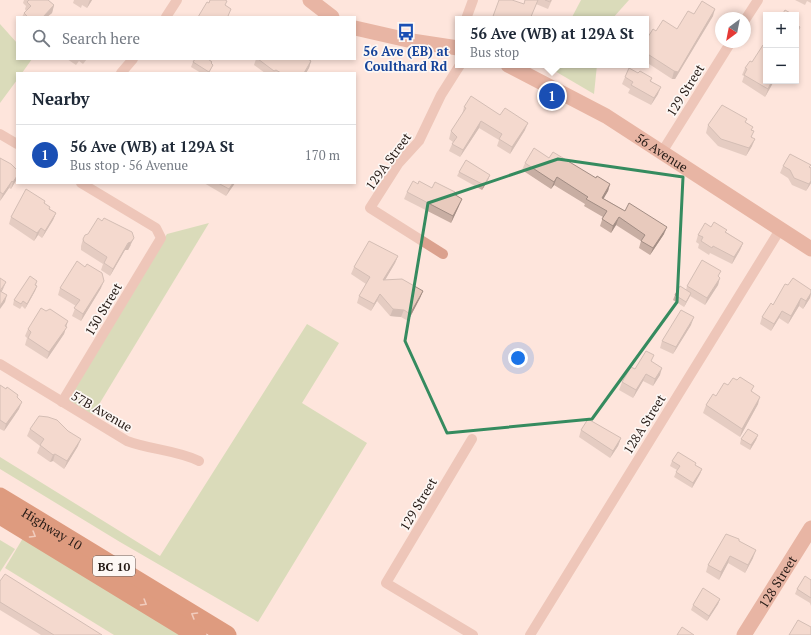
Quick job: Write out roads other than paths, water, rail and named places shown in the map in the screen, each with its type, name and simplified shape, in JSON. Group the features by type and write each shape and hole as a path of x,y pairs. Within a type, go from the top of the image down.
{"highway":[{"name":"Highway 10","path":"0,497 227,635"},
{"name":"Highway 10","path":"0,515 197,635"}],"street":[{"path":"167,16 177,0"},
{"path":"310,0 331,16"},
{"path":"467,16 472,0"},
{"path":"750,12 758,0"},
{"path":"356,28 412,41 455,47"},
{"name":"129 Street","path":"662,152 727,48"},
{"path":"123,72 132,60"},
{"name":"129A Street","path":"443,254 370,208 398,164 419,141 441,95 458,68"},
{"name":"56 Avenue","path":"514,68 606,116 811,249"},
{"path":"0,134 16,143"},
{"name":"130 Street","path":"62,402 161,238 156,228 83,184"},
{"name":"128A Street","path":"530,635 780,228"},
{"name":"57B Avenue","path":"0,364 127,441 142,446 176,452 199,461"},
{"name":"129 Street","path":"472,440 386,583 473,635"},
{"name":"128 Street","path":"744,635 811,528"}],"place":[{"name":"56 Ave (EB) at Coulthard Rd","path":"406,32"},
{"name":"56 Ave (WB) at 129A St","path":"552,96"}]}
